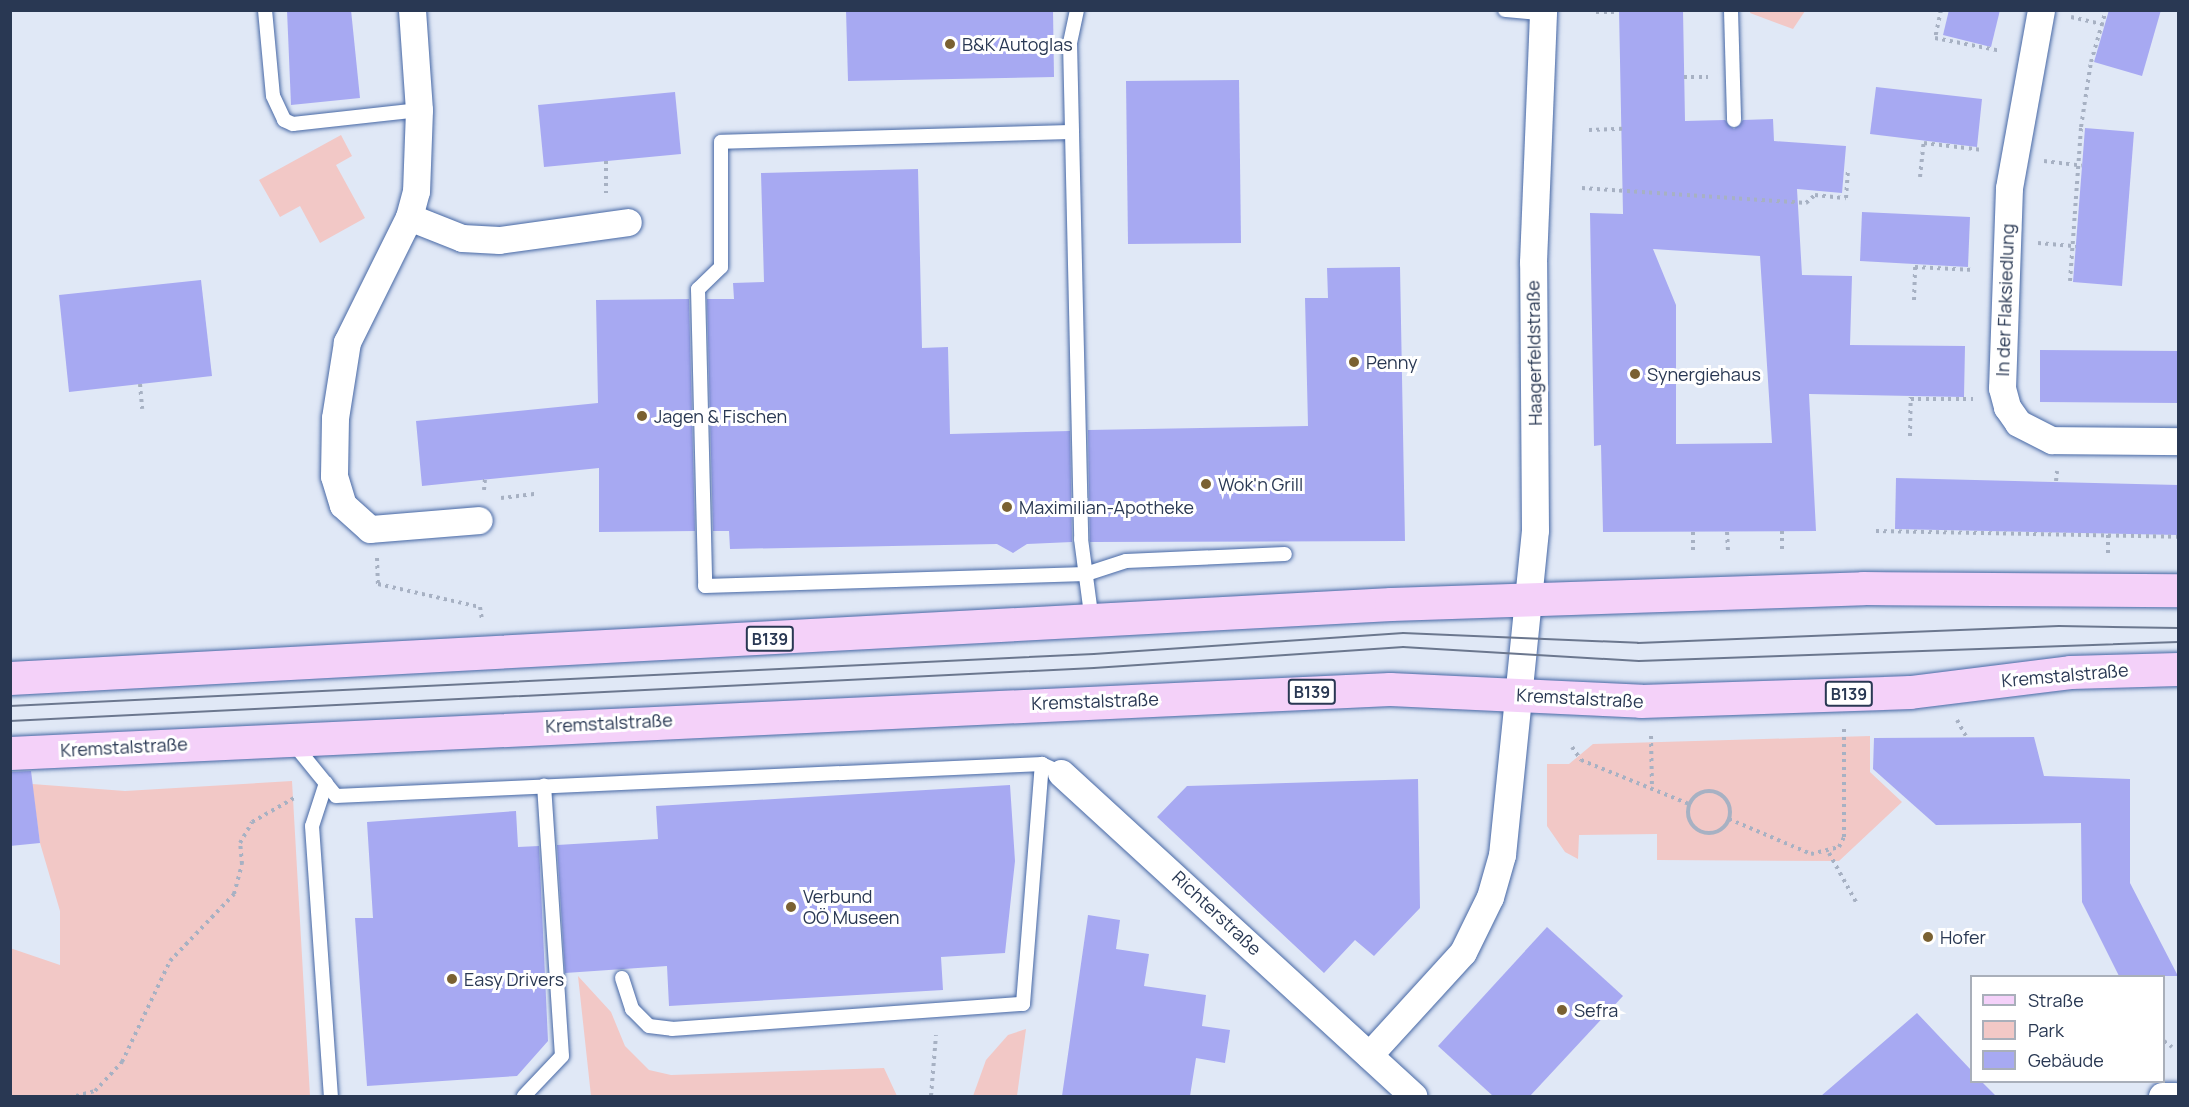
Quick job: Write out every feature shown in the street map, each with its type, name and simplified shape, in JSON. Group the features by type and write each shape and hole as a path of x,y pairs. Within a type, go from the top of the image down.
{"main road":[{"name":"B139","path":"10,678 1093,624 1529,599 1863,588 2178,590"},
{"name":"Kremstalstraße","path":"10,753 1390,689 1641,701 1910,692 2070,672 2178,669"}],"street":[{"path":"412,10 420,162 409,217 347,342 335,418 337,492 351,518 376,530 478,520"},
{"name":"Haagerfeldstraße","path":"1519,695 1536,530 1533,262 1543,12"},
{"name":"In der Flaksiedlung","path":"2052,13 2031,57 2027,157 2005,272 2004,395 2018,423 2052,440 2178,441"},
{"path":"409,217 462,238 499,240 617,214"},
{"path":"1369,1055 1463,952 1490,897 1502,855 1519,695"},
{"name":"Richterstraße","path":"1052,769 1414,1096"},
{"path":"2162,1096 2175,1096"}],"lane":[{"path":"265,10 273,96 284,120 293,124 419,110"},
{"path":"1077,10 1070,42 1072,132 1086,574 1093,624"},
{"path":"1506,10 1543,12"},
{"path":"1731,10 1734,120"},
{"path":"1072,132 721,142 721,267 699,289 705,586 1086,574 1126,561 1285,554"},
{"path":"290,739 336,796 544,786 1052,769 1023,1004 672,1029 643,1021 632,1009 622,978"},
{"path":"326,783 312,826 331,1096"},
{"path":"533,1094 562,1056 544,786"}],"path":[{"path":"1941,10 1935,38 2031,57"},
{"path":"2070,281 2091,62 2104,25 2106,10"},
{"path":"1596,12 1619,12"},
{"path":"2052,13 2104,25"},
{"path":"1589,130 1622,129"},
{"path":"1920,177 1924,142 2080,166"},
{"path":"606,160 617,214"},
{"path":"1582,188 1806,203 1815,195 1846,198 1848,168"},
{"path":"2034,243 2074,246"},
{"path":"1914,300 1915,265 2005,272"},
{"path":"140,384 142,409"},
{"path":"1910,436 1911,397 2004,395"},
{"path":"376,530 378,584 480,607 484,625"},
{"path":"1782,531 1782,552"},
{"path":"1876,531 2178,537"},
{"path":"1693,532 1694,554"},
{"path":"1727,532 1728,553"},
{"path":"2108,535 2108,553"},
{"path":"1956,718 1967,738"},
{"path":"1729,819 1811,854 1829,853 1844,837 1844,727"},
{"path":"1651,732 1652,789"},
{"path":"1572,747 1581,760 1689,804"},
{"path":"76,1096 95,1091 122,1062 170,961 234,894 242,864 240,843 252,822 326,783"},
{"path":"1697,794 1720,794 1728,802 1729,819 1723,828 1702,832 1692,825 1689,804 1697,794"},
{"path":"1829,853 1857,904"},
{"path":"931,1096 939,1010"},
{"path":"2165,1042 2172,1047"}],"green space":[{"path":"1751,10 1805,11 1793,29 1750,13"},
{"path":"341,135 352,156 336,165 365,218 320,243 300,206 280,217 259,180"},
{"path":"1870,736 1870,772 1902,802 1839,861 1657,860 1657,834 1579,835 1578,859 1565,852 1547,826 1547,764 1569,764 1593,744"},
{"path":"292,781 310,1096 11,1096 10,948 60,965 60,911 40,843 32,784 125,791"},
{"path":"578,976 611,1012 625,1046 649,1070 671,1075 884,1068 897,1096 591,1096"},
{"path":"1026,1029 1017,1096 973,1096 986,1060 1008,1035"}],"building":[{"path":"287,10 351,10 360,98 291,105"},
{"name":"B&K Autoglas","path":"846,10 1053,10 1054,77 848,81"},
{"path":"1619,10 1683,10 1685,121 1725,120 1734,129 1743,120 1773,119 1774,141 1846,146 1842,193 1797,189 1802,275 1852,276 1850,345 1965,346 1964,397 1809,394 1816,531 1603,532 1601,445 1594,446 1590,213 1623,214","holes":["1653,249 1760,256 1772,443 1676,444 1676,305"]},
{"path":"1949,10 2000,10 1991,47 1943,35"},
{"path":"2109,10 2161,10 2142,76 2094,62"},
{"path":"1239,80 1241,243 1128,244 1126,81"},
{"path":"1876,87 1982,99 1977,147 1870,134"},
{"path":"675,92 681,154 544,167 538,105"},
{"path":"2085,128 2134,132 2122,286 2073,282"},
{"path":"918,169 922,348 948,347 950,434 1070,431 1072,542 1027,544 1013,553 997,544 730,549 729,531 713,531 707,299 734,299 733,283 764,282 761,173"},
{"path":"1862,212 1970,217 1968,267 1860,261"},
{"path":"1400,267 1405,541 1090,542 1088,430 1308,426 1305,298 1328,298 1327,268"},
{"path":"201,280 212,376 69,392 59,295"},
{"name":"Jagen & Fischen","path":"689,299 695,531 599,532 599,468 422,486 416,421 598,403 596,300"},
{"path":"2040,350 2178,351 2178,403 2040,402"},
{"path":"1896,478 2178,485 2178,535 1895,529"},
{"path":"2034,737 2044,776 2130,779 2130,883 2178,976 2118,975 2082,902 2081,823 1936,825 1873,769 1874,738"},
{"path":"31,771 40,843 10,846 10,772"},
{"path":"1418,779 1420,908 1374,956 1355,940 1324,973 1157,817 1187,786"},
{"name":"Verbund OÖ Museen","path":"1010,785 1015,861 1005,953 941,957 943,990 669,1006 667,966 565,973 557,845 658,839 656,806"},
{"name":"Easy Drivers","path":"516,811 518,847 539,846 548,1041 517,1076 367,1086 355,918 373,918 367,822"},
{"path":"1088,915 1120,920 1116,949 1149,954 1144,986 1206,995 1202,1026 1230,1030 1225,1063 1196,1058 1190,1096 1062,1096"},
{"path":"1547,927 1623,996 1530,1096 1493,1096 1438,1046"},
{"path":"1917,1013 1970,1069 1970,1083 1983,1083 1996,1096 1821,1096"}],"tram line":[{"path":"10,706 1094,654 1403,633 1638,643 2059,626 2178,628"},
{"path":"10,721 1094,668 1403,647 1639,661 2178,642"}],"place":[{"name":"B&K Autoglas","path":"950,44"},
{"name":"Penny","path":"1354,362"},
{"name":"Synergiehaus","path":"1635,374"},
{"name":"Jagen & Fischen","path":"642,416"},
{"name":"Wok'n Grill","path":"1206,484"},
{"name":"Maximilian-Apotheke","path":"1007,507"},
{"name":"Verbund OÖ Museen","path":"791,907"},
{"name":"Hofer","path":"1928,937"},
{"name":"Easy Drivers","path":"452,979"},
{"name":"Sefra","path":"1562,1010"}]}
